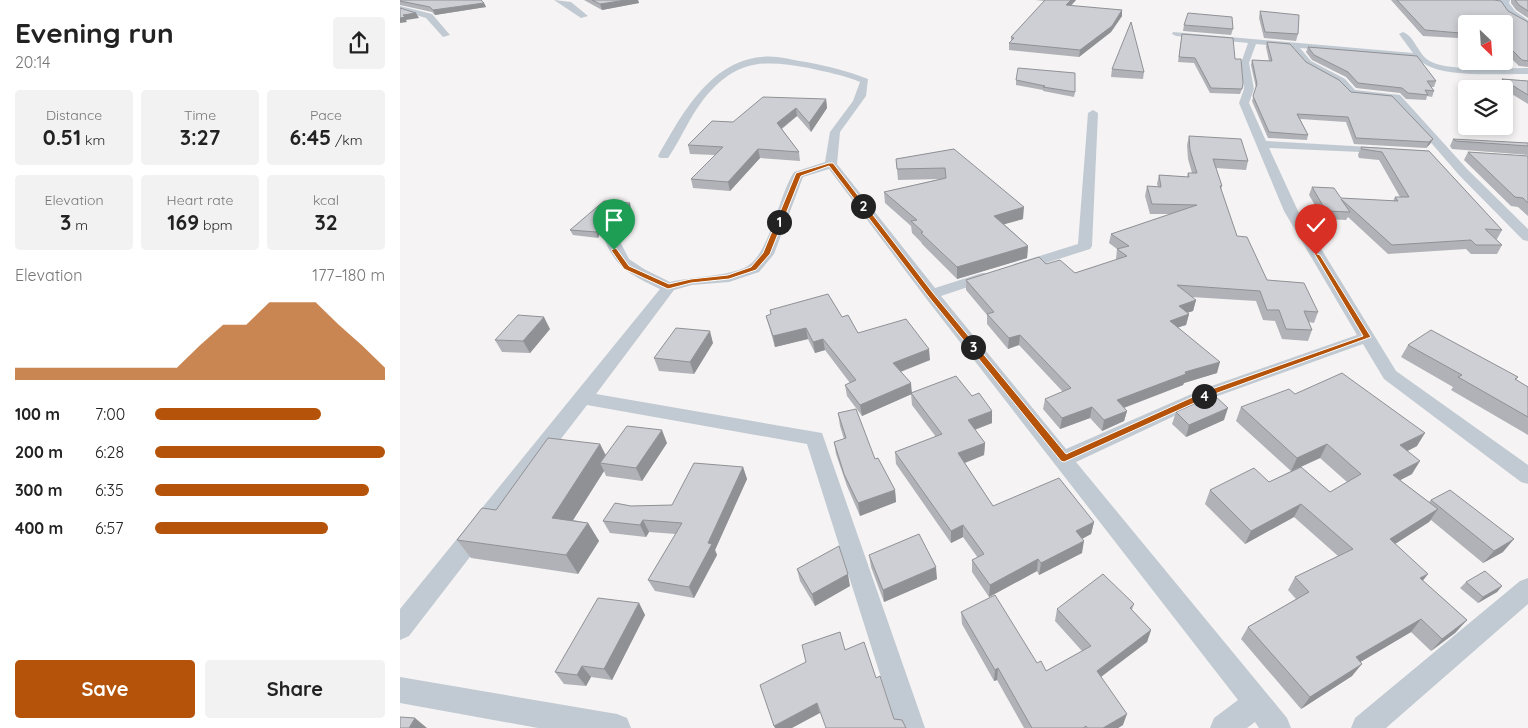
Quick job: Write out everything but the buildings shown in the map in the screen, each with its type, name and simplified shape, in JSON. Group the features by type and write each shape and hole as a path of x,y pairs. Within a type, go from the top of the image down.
{"street":[{"path":"558,0 568,4 584,16"},
{"path":"1501,2 1511,13 1528,25"},
{"path":"400,8 429,16 446,35"},
{"path":"1176,34 1420,56"},
{"path":"1403,34 1425,62 1438,66 1528,72"},
{"path":"1252,42 1245,63 1249,89 1244,103 1291,211 1390,375 1528,476"},
{"path":"1294,46 1308,63 1342,81 1352,93 1397,97 1463,172 1528,237"},
{"path":"664,156 694,103 710,85 730,72 758,60 815,67 865,81 864,94 836,129 831,164 930,294 1064,459 1277,728"},
{"path":"930,294 1085,246 1093,113"},
{"path":"1261,144 1393,151"},
{"path":"1430,153 1469,155"},
{"path":"400,628 583,398 668,287 691,281 729,277 754,269 766,254 798,175 831,164"},
{"path":"608,233 614,250 627,268 668,287"},
{"path":"1064,459 1209,393 1367,337"},
{"path":"583,398 815,438 911,728"},
{"path":"1365,728 1528,588"},
{"path":"400,690 617,728"},
{"path":"1224,728 1257,702"}],"route":[{"path":"614,250 627,268 668,287 691,281 729,277 754,269 766,254 798,175 831,164 930,294 1064,459 1209,393 1367,337 1316,255"}]}
